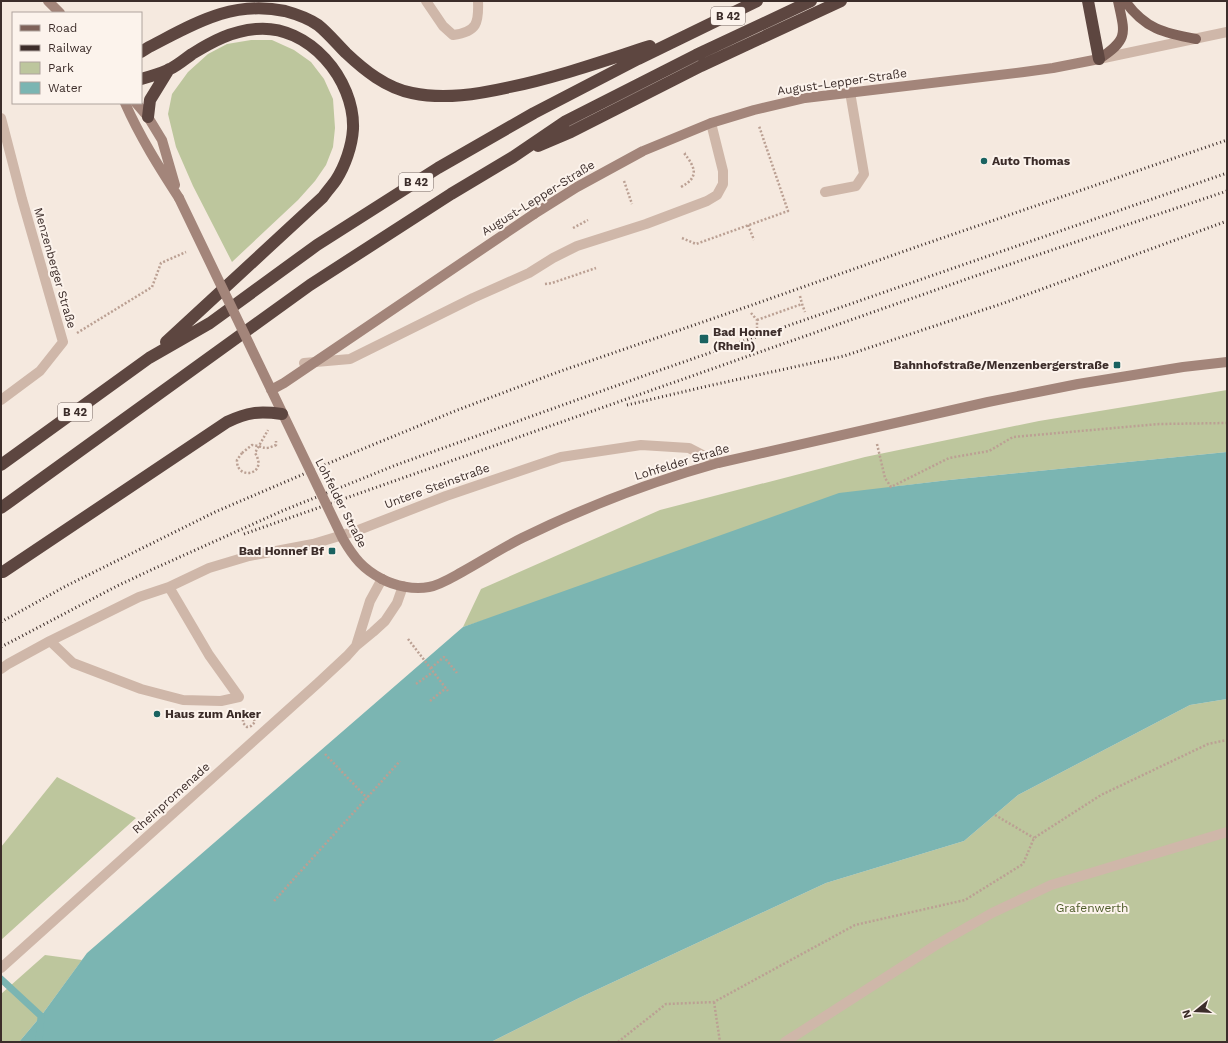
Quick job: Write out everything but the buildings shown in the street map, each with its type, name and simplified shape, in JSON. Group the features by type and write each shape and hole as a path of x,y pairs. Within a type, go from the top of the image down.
{"highway":[{"name":"B 42","path":"1,465 149,358 210,322 317,245 438,168 534,113 638,59 757,1"},
{"name":"B 42","path":"1,508 310,286 375,242 513,157 566,120 696,55 811,1"},
{"path":"513,157 571,132 701,66 841,1"},
{"path":"1088,1 1099,59"},
{"path":"142,51 218,12 247,6 270,7 307,18 318,25 351,58 382,82 396,89 411,93 430,96 445,96 474,94 539,81 571,72 698,30"},
{"path":"142,79 169,69 214,41 230,34 258,29 279,31 292,35 304,42 317,51 332,66 342,81 349,97 353,116 353,130 344,165 336,180 323,197 149,358"},
{"path":"148,117 150,100 169,69"},
{"path":"2,572 227,422 254,412 282,414"}],"main road":[{"path":"48,1 59,12"},
{"path":"1099,59 1113,50 1120,42 1122,36 1123,26 1118,1"},
{"path":"1125,1 1138,17 1155,28 1166,33 1196,39"},
{"name":"August-Lepper-Straße","path":"271,390 534,214 577,187 643,151 711,123 789,101 850,92 1024,72 1099,59"},
{"path":"125,104 147,148 179,198 271,390"},
{"path":"137,104 148,117 162,140 179,198"},
{"name":"Lohfelder Straße","path":"271,390 350,551 362,566 382,579 403,586 421,588 444,582 521,538 587,508 675,475 718,463 967,406 1078,384 1183,367 1227,362"}],"street":[{"path":"426,1 443,26 453,35 463,34 474,27 479,17 478,1"},
{"name":"August-Lepper-Straße","path":"1099,59 1227,32"},
{"path":"825,192 856,186 864,174 850,92"},
{"name":"Menzenberger Straße","path":"1,118 22,199 63,342 40,371 1,400"},
{"path":"304,362 350,359 474,298 529,273 553,258 577,246 646,224 707,201 716,195 723,184 723,171 711,123"},
{"name":"Untere Steinstraße","path":"1,669 50,642 139,597 169,587 209,568 249,556 313,544 356,531 446,496 562,457 641,445 689,448 718,463"},
{"name":"Rheinpromenade","path":"356,646 370,601 382,579"},
{"name":"Rheinpromenade","path":"1,968 318,683 356,646 376,630 385,621 397,603 403,586"},
{"path":"50,642 73,663 141,690 183,700 220,701 239,697 209,655 169,587"},
{"path":"785,1042 936,945 992,913 1051,885 1227,832"}],"path":[{"path":"682,238 696,244 788,211 754,110"},
{"path":"628,193 632,204"},
{"path":"748,225 754,240"},
{"path":"63,342 152,287 161,263 180,255"},
{"path":"529,273 539,283 548,284 596,268"},
{"path":"800,296 805,312"},
{"path":"757,320 802,304"},
{"path":"751,313 757,320 757,329"},
{"path":"873,428 885,478 891,487 949,458 989,451 1013,437 1159,424 1227,423"},
{"path":"255,453 259,460 258,467 253,472 247,473 241,471 237,460 242,453 252,445 266,449 270,448 276,445 276,438"},
{"path":"408,640 447,690 430,701"},
{"path":"431,668 444,657 457,673"},
{"path":"416,684 433,672"},
{"path":"246,715 249,715 254,719 255,722 251,726 246,727 243,723 243,718 246,715"},
{"path":"618,1042 666,1004 714,1002 855,925 965,900 1023,864 1034,838 1101,795 1208,744 1227,740"},
{"path":"326,754 367,798"},
{"path":"274,901 400,761"},
{"path":"995,815 1034,838"},
{"path":"714,1002 720,1042"}],"green space":[{"path":"251,40 272,40 294,50 311,62 324,79 333,99 335,128 333,147 326,165 315,181 298,200 232,262 193,186 176,147 168,114 172,94 188,72 208,54 227,44"},
{"path":"1227,390 1227,452 891,487 463,627 481,589 660,510 865,457 1039,421"},
{"name":"Grafenwerth","path":"1227,699 1227,1042 491,1042 579,998 826,883 964,841 1018,795 1190,705"},
{"path":"57,777 136,818 1,940 1,847"},
{"path":"45,955 82,960 41,1016 19,1042 1,1042 1,994"}],"water":[{"path":"1227,452 1227,699 1190,705 1018,795 964,841 826,883 579,998 491,1042 19,1042 41,1016 87,953 463,627 839,493 949,480"}],"waterway":[{"path":"1,979 41,1016 39,1042"}],"railway":[{"path":"1,622 66,586 215,512 455,411 558,372 1227,140"},
{"path":"1,647 117,586 151,570 282,511 396,465 649,374 1227,173"},
{"path":"244,534 981,274 1227,191"},
{"path":"627,405 844,356 1004,303 1227,221"}],"place":[{"name":"Auto Thomas","path":"984,161"},
{"name":"Bad Honnef (Rhein)","path":"704,339"},
{"name":"Bahnhofstraße/Menzenbergerstraße","path":"1117,365"},
{"name":"Bad Honnef Bf","path":"332,551"},
{"name":"Haus zum Anker","path":"157,714"}]}
